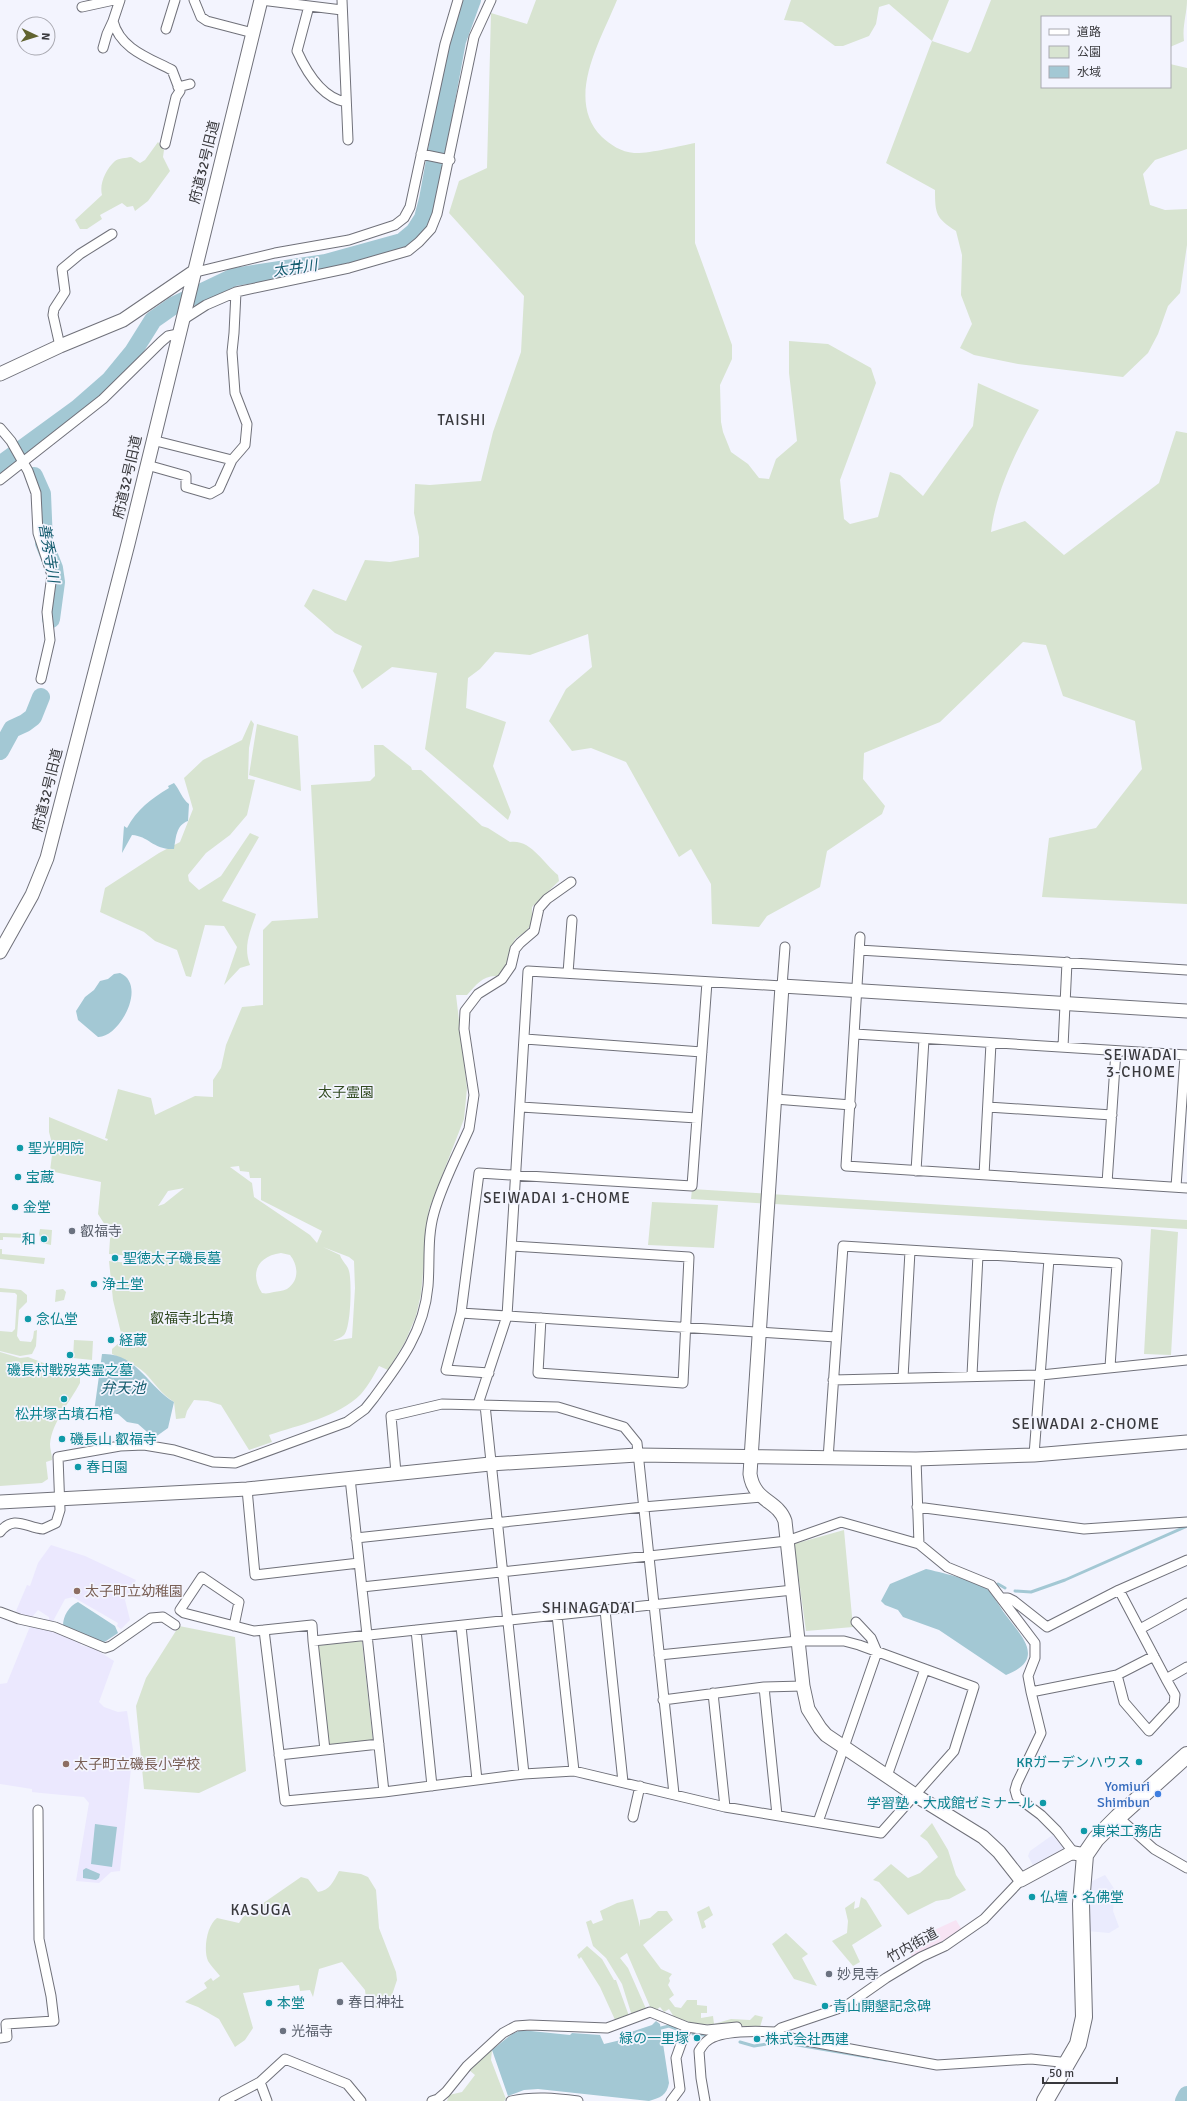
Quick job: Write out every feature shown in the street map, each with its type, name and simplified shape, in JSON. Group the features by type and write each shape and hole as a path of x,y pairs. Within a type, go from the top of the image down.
{"highway":[{"path":"1045,2101 1068,2065 1078,2044 1084,2017 1080,1904 1080,1854 1118,1817 1187,1755"}],"street":[{"path":"82,7 114,0"},
{"path":"103,48 120,0"},
{"path":"170,27 174,0"},
{"path":"194,0 201,17 207,21 253,33"},
{"path":"261,0 342,10"},
{"name":"府道32号旧道","path":"0,952 32,894 47,858 261,0"},
{"path":"342,0 348,140"},
{"path":"0,374 60,346 123,320 191,279 275,254 349,240 395,225 404,218 410,207 424,155 444,44 458,0"},
{"path":"0,480 103,399 181,323 206,304 236,292 349,268 408,251 419,242 431,229 437,214 447,160 474,38 491,0"},
{"path":"309,6 297,51 308,75 336,100 346,102"},
{"path":"113,21 117,30 136,53 172,70 180,91 176,97 165,144"},
{"path":"178,87 190,84"},
{"path":"424,155 447,160"},
{"path":"60,346 53,316 54,308 65,292 62,269 80,254 112,234"},
{"path":"146,465 186,476 186,487 210,494 219,489 232,460 245,445 247,424 235,393 232,352 236,292"},
{"path":"0,428 11,441 36,493 38,533 52,575 47,612 50,640 41,679"},
{"path":"152,440 232,460"},
{"path":"0,1532 10,1524 29,1524 39,1529 50,1527 56,1523 59,1517 60,1498 58,1457 120,1446 144,1445 174,1450 213,1462 235,1463 347,1422 365,1409 374,1399 418,1332 424,1313 428,1286 430,1242 434,1214 468,1129 474,1095 464,1029 465,1011 478,994 502,979 511,966 515,950 520,943 534,931 539,908 547,899 571,882"},
{"path":"568,973 572,920"},
{"path":"860,938 851,1105 846,1166 1187,1188"},
{"path":"785,947 774,1099 751,1481 753,1488 784,1517 803,1686 808,1709 826,1735 915,1795 983,1837 999,1852 1021,1880"},
{"path":"859,950 1187,970"},
{"path":"1062,1047 1067,962"},
{"path":"511,966 528,971 1187,1011"},
{"path":"524,1774 490,1464 481,1404 507,1316 521,1107 528,971"},
{"path":"489,1373 446,1370 461,1313 479,1173 692,1186 707,982"},
{"path":"855,1034 1186,1055 1176,1187"},
{"path":"525,1039 702,1052"},
{"path":"916,1171 924,1039"},
{"path":"984,1175 992,1043"},
{"path":"1107,1183 1116,1051"},
{"path":"774,1099 851,1105"},
{"path":"521,1107 697,1118"},
{"path":"988,1107 1112,1114"},
{"path":"512,1246 689,1257 683,1383 538,1374 541,1318"},
{"path":"828,1459 842,1246 1117,1263 1110,1367"},
{"path":"903,1378 910,1251"},
{"path":"972,1375 978,1255"},
{"path":"1034,1455 1049,1259"},
{"path":"461,1313 836,1337"},
{"path":"833,1380 972,1375 1041,1375 1187,1360"},
{"path":"396,1473 392,1416 442,1404 558,1407 624,1427 637,1443 647,1556 674,1794"},
{"path":"0,1502 247,1489 490,1464 637,1455 752,1456 828,1459 916,1459 1034,1455 1187,1442"},
{"path":"916,1459 919,1544"},
{"path":"350,1478 384,1792"},
{"path":"247,1489 255,1575 359,1563"},
{"path":"356,1538 642,1507 762,1497"},
{"path":"917,1507 1084,1529 1187,1522"},
{"path":"362,1587 787,1541 841,1522 919,1544 947,1567 992,1585 1035,1643 1035,1658 1028,1676 1041,1733 1017,1783 1016,1794 1080,1854"},
{"path":"1002,1598 1014,1601 1047,1627 1119,1590 1187,1560"},
{"path":"234,1626 239,1602 202,1577 180,1610 184,1613 234,1626 254,1631 312,1625 325,1750"},
{"path":"313,1640 461,1626 793,1590"},
{"path":"1117,1676 1124,1702 1149,1731 1174,1704 1175,1695 1119,1590"},
{"path":"1140,1630 1187,1603"},
{"path":"605,1610 623,1782"},
{"path":"0,1612 19,1619 55,1627 105,1648 111,1646 151,1618 163,1617 175,1625"},
{"path":"557,1615 574,1771"},
{"path":"818,1822 877,1652 871,1638 856,1622"},
{"path":"461,1626 477,1780"},
{"path":"264,1630 285,1801 384,1792 524,1774 574,1771 724,1807 881,1833 954,1751 974,1687 848,1642 798,1641 658,1654"},
{"path":"416,1630 432,1786"},
{"path":"1031,1692 1117,1676 1154,1656"},
{"path":"1166,1678 1187,1667"},
{"path":"887,1776 925,1669"},
{"path":"664,1700 764,1687 803,1686"},
{"path":"764,1687 777,1815"},
{"path":"713,1693 724,1807"},
{"path":"279,1755 378,1744"},
{"path":"633,1817 640,1786"},
{"path":"0,2038 7,2037 6,2024 54,2021 51,1996 39,1939 38,1810"},
{"path":"1118,1817 1154,1848 1187,1868"},
{"name":"竹内街道","path":"705,2101 701,2078 699,2051 707,2040 720,2034 776,2032 781,2028 846,2006 886,1978 921,1957 945,1946 984,1919 1021,1880 1080,1854"},
{"path":"437,2100 472,2061 503,2033 516,2026 530,2025 607,2028 650,2012 688,2027 707,2030 725,2027 748,2028 764,2032"},
{"path":"671,2101 680,2089 676,2058 688,2027"},
{"path":"776,2032 777,2034 791,2038 937,2065 1030,2059 1060,2062 1068,2065"},
{"path":"224,2101 260,2082 285,2059 347,2084 361,2101"},
{"path":"260,2082 267,2101"},
{"path":"512,2101 534,2098 578,2101"}],"shaded area":[{"name":"太子町立幼稚園","path":"51,1545 85,1556 136,1580 125,1600 130,1620 121,1629 117,1626 118,1623 73,1597 65,1599 52,1623 44,1620 49,1619 49,1617 38,1610 32,1617 20,1614 16,1611 27,1585 30,1586 38,1563"},
{"name":"太子町立磯長小学校","path":"31,1624 82,1642 80,1645 95,1649 114,1661 99,1702 104,1707 118,1712 127,1711 133,1750 120,1871 111,1872 99,1883 76,1881 89,1803 84,1797 32,1792 32,1789 0,1784 0,1684 7,1683"},
{"path":"1054,1834 1067,1850 1034,1867 1028,1856 1030,1851"},
{"path":"1105,1875 1115,1890 1113,1911 1119,1927 1109,1933 1087,1931 1088,1883"},
{"path":"956,1920 962,1930 911,1959 911,1952 917,1938"}],"green space":[{"path":"536,0 617,0 595,51 589,69 586,88 586,105 591,122 602,137 616,148 634,153 655,151 695,143 695,243 732,345 732,359 720,385 721,422 723,432 731,452 748,464 759,478 769,479 776,459 797,441 789,373 789,341 828,344 871,368 876,383 840,480 844,519 850,524 878,517 890,472 900,475 923,496 973,426 978,383 1039,410 1023,438 1003,484 991,532 1025,521 1064,555 1159,483 1176,431 1187,433 1187,904 1042,897 1049,838 1096,828 1142,769 1135,721 1063,696 1046,645 1023,642 940,722 864,753 863,779 885,806 882,814 827,851 820,887 767,916 759,927 712,924 711,884 691,849 679,857 626,762 591,748 572,751 549,721 566,689 592,667 588,634 530,655 495,652 480,669 468,678 466,708 506,722 493,766 511,812 508,820 425,749 437,673 392,667 362,689 353,671 362,646 335,633 304,606 313,589 346,601 365,560 390,562 419,557 419,537 414,513 415,484 430,485 481,481 493,432 521,352 524,296 449,213 459,181 487,168 491,13 527,24"},
{"path":"791,0 949,0 932,41 889,4 879,7 876,24 869,36 843,46 835,46 802,22 784,20"},
{"path":"991,0 1187,0 1184,41 1171,47 1171,16 1041,16 1041,88 1171,88 1171,64 1187,68 1187,149 1155,160 1143,174 1150,205 1165,210 1187,209 1187,245 1180,293 1168,306 1158,334 1148,353 1123,377 1018,364 974,355 960,348 972,324 961,295 962,255 956,231 944,222 938,215 935,205 935,190 886,163 932,41 968,53 971,51"},
{"path":"158,142 164,150 163,157 170,171 148,201 135,211 133,206 127,207 122,203 100,215 102,219 87,229 80,229 75,220 102,195 102,182 106,172 112,164 118,159 131,157 140,163 145,160"},
{"path":"251,720 254,724 249,748 248,779 255,780 247,815 230,835 206,853 188,875 189,881 199,890 221,876 250,833 259,837 222,901 256,914 247,946 250,965 240,968 224,985 237,947 224,926 205,925 191,977 186,976 177,950 155,941 144,932 100,912 105,888 159,853 180,842 193,809 184,778 203,760 242,740"},
{"path":"257,724 298,736 301,791 249,775"},
{"name":"太子霊園","path":"374,745 383,745 411,767 412,770 421,770 482,826 488,828 510,842 524,844 530,848 558,875 559,881 532,907 532,924 525,932 515,939 504,970 497,976 484,979 467,995 456,995 467,1088 464,1119 429,1209 421,1294 416,1316 405,1342 388,1370 379,1366 364,1391 352,1402 341,1409 318,1419 269,1435 272,1442 249,1450 221,1405 208,1401 194,1400 187,1411 185,1418 176,1419 174,1402 169,1399 141,1370 130,1362 112,1354 112,1349 120,1342 121,1333 113,1300 109,1261 129,1263 130,1256 109,1254 110,1239 116,1227 105,1225 98,1214 101,1182 50,1171 53,1147 49,1132 49,1117 107,1141 108,1139 105,1138 118,1089 151,1098 155,1115 195,1096 213,1097 213,1080 221,1068 226,1045 242,1007 263,1005 263,930 272,921 318,918 311,785 370,781 375,776","holes":["239,1166 240,1171 249,1172 250,1178 261,1178 261,1200 322,1231 317,1243 310,1235 254,1197 252,1183 230,1167","184,1188 164,1204 158,1206 168,1191","323,1247 349,1257 354,1261 355,1288 352,1338 333,1341 344,1335 346,1331 351,1294 350,1276 348,1269 340,1255","281,1253 290,1255 295,1263 296,1277 287,1289 262,1293 258,1286 256,1272 261,1262 273,1255"]},
{"path":"692,1189 1187,1220 1187,1229 691,1199"},
{"path":"652,1202 718,1205 714,1248 648,1245"},
{"path":"40,1229 52,1230 51,1245 42,1243 39,1234"},
{"path":"1151,1229 1178,1232 1171,1355 1144,1354"},
{"path":"0,1233 27,1234 27,1238 3,1237 3,1240 0,1240"},
{"path":"0,1249 2,1249 2,1254 45,1258 44,1264 0,1259"},
{"path":"0,1288 21,1290 27,1295 27,1302 19,1310 17,1336 20,1341 31,1342 34,1331 37,1330 36,1346 32,1354 20,1356 0,1351 0,1331 12,1332 15,1329 17,1295 15,1293 0,1292"},
{"path":"63,1289 66,1292 64,1300 55,1302 56,1290"},
{"path":"74,1340 93,1341 92,1360 73,1358"},
{"path":"0,1352 20,1358 28,1357 80,1377 80,1383 62,1412 51,1436 50,1444 52,1460 46,1462 48,1479 42,1483 0,1486"},
{"path":"844,1530 853,1627 806,1631 794,1544"},
{"path":"179,1626 235,1637 246,1771 199,1793 144,1789 136,1706 146,1678"},
{"path":"362,1641 373,1741 326,1747 316,1646"},
{"path":"932,1823 948,1850 956,1875 966,1890 949,1899 936,1901 908,1915 879,1882 873,1880 891,1864 908,1878 920,1873 938,1857 927,1841 920,1836"},
{"path":"339,1871 361,1874 368,1877 376,1890 379,1928 396,1972 397,1980 390,2001 377,2008 367,2007 365,1990 342,1962 319,1969 313,1997 310,1990 300,1991 299,1985 243,1993 253,2028 245,2040 235,2047 219,2019 198,2007 185,2002 207,1988 204,1983 211,1978 213,1981 220,1976 209,1963 207,1956 206,1944 208,1932 211,1926 217,1918 239,1923 243,1917 301,1877 308,1879 318,1892 322,1891 331,1885"},
{"path":"861,1897 866,1900 882,1926 852,1945 860,1962 853,1966 832,1941 847,1933 848,1921 845,1908 855,1901 854,1909 859,1907"},
{"path":"633,1899 640,1927 640,1920 650,1918 658,1911 667,1911 673,1920 643,1945 661,1969 672,1974 669,1978 670,1981 668,1985 674,1995 669,1999 675,2007 681,2008 687,2000 697,2000 697,2005 707,2006 707,2013 701,2013 701,2018 713,2016 714,2024 731,2019 750,2020 755,2015 763,2017 760,2027 695,2024 674,2017 669,2009 664,2012 660,2007 655,2011 651,2009 627,1953 620,1958 628,1968 647,2011 632,2016 622,1984 606,1958 593,1946 586,1922 591,1920 593,1924 603,1920 600,1911 617,1903"},
{"path":"709,1906 713,1915 704,1921 706,1927 702,1929 697,1912"},
{"path":"786,1933 808,1954 802,1958 817,1986 794,1979 772,1944"},
{"path":"587,1946 602,1959 614,1980 616,1980 629,2016 616,2022 600,1987 581,1957 579,1959 577,1955"},
{"path":"492,2050 491,2060 506,2099 504,2101 447,2101 449,2095 462,2092 475,2075 469,2070"}],"water":[{"path":"174,783 189,804 188,821 179,829 176,836 174,849 161,847 143,838 132,835 122,853 124,826 127,828 135,815 145,805 169,788 168,786"},
{"path":"120,973 128,979 131,988 131,999 122,1020 106,1035 98,1037 78,1020 76,1011 85,997 94,990 100,981 108,979 114,974"},
{"name":"弁天池","path":"102,1354 114,1355 133,1365 165,1396 174,1402 168,1428 154,1438 138,1424 127,1422 118,1414 94,1412"},
{"path":"926,1569 956,1576 988,1589 1018,1631 1027,1647 1028,1654 1025,1662 1018,1669 1006,1675 939,1630 903,1617 898,1610 885,1605 881,1601 890,1584"},
{"path":"78,1602 115,1626 118,1633 103,1643 63,1626 67,1612"},
{"path":"95,1824 117,1827 112,1867 91,1864"},
{"path":"86,1868 100,1874 99,1878 96,1880 83,1878 83,1870"},
{"path":"656,2021 660,2024 669,2083 665,2093 656,2099 649,2101 538,2089 524,2090 508,2096 492,2050 512,2034 521,2030 570,2035 572,2033 600,2035 604,2044 625,2039 625,2034 652,2025"}],"waterway":[{"name":"太井川","path":"0,465 78,408 110,380 133,352 153,320 173,306 234,277 326,263 402,242 414,232 423,218 428,199 457,41 472,0"},
{"name":"善秀寺川","path":"34,476 42,494 44,543 54,568 56,582 51,619"},
{"name":"善秀寺川","path":"0,751 12,729 25,723 33,717 41,697"},
{"path":"1015,1591 1031,1592 1065,1580 1187,1526"},
{"path":"998,1584 1005,1588"},
{"path":"661,2028 669,2026 682,2031"},
{"path":"693,2034 704,2035"},
{"path":"740,2042 754,2046 780,2042 868,2057"},
{"path":"874,2058 886,2060"},
{"path":"1184,2101 1187,2095"}],"place":[{"name":"聖光明院","path":"20,1148"},
{"name":"宝蔵","path":"18,1177"},
{"name":"金堂","path":"15,1207"},
{"name":"叡福寺","path":"72,1231"},
{"name":"和","path":"44,1239"},
{"name":"聖徳太子磯長墓","path":"115,1258"},
{"name":"浄土堂","path":"94,1284"},
{"name":"念仏堂","path":"28,1319"},
{"name":"経蔵","path":"111,1340"},
{"name":"磯長村戰歿英霊之墓","path":"70,1355"},
{"name":"松井塚古墳石棺","path":"64,1399"},
{"name":"磯長山 叡福寺","path":"62,1439"},
{"name":"春日園","path":"78,1467"},
{"name":"太子町立幼稚園","path":"77,1591"},
{"name":"KRガーデンハウス","path":"1139,1762"},
{"name":"太子町立磯長小学校","path":"66,1764"},
{"name":"Yomiuri Shimbun","path":"1158,1794"},
{"name":"学習塾・大成館ゼミナール","path":"1043,1803"},
{"name":"東栄工務店","path":"1084,1831"},
{"name":"仏壇・名佛堂","path":"1032,1897"},
{"name":"妙見寺","path":"829,1974"},
{"name":"春日神社","path":"340,2002"},
{"name":"本堂","path":"269,2003"},
{"name":"青山開墾記念碑","path":"825,2006"},
{"name":"光福寺","path":"283,2031"},
{"name":"緑の一里塚","path":"697,2038"},
{"name":"株式会社西建","path":"757,2039"}],"district":[{"name":"TAISHI","path":"462,420"},
{"name":"SEIWADAI 3-CHOME","path":"1141,1064"},
{"name":"SEIWADAI 1-CHOME","path":"557,1198"},
{"name":"SEIWADAI 2-CHOME","path":"1086,1424"},
{"name":"SHINAGADAI","path":"589,1608"},
{"name":"KASUGA","path":"261,1910"}],"park label":[{"name":"叡福寺北古墳","path":"192,1318"}]}
